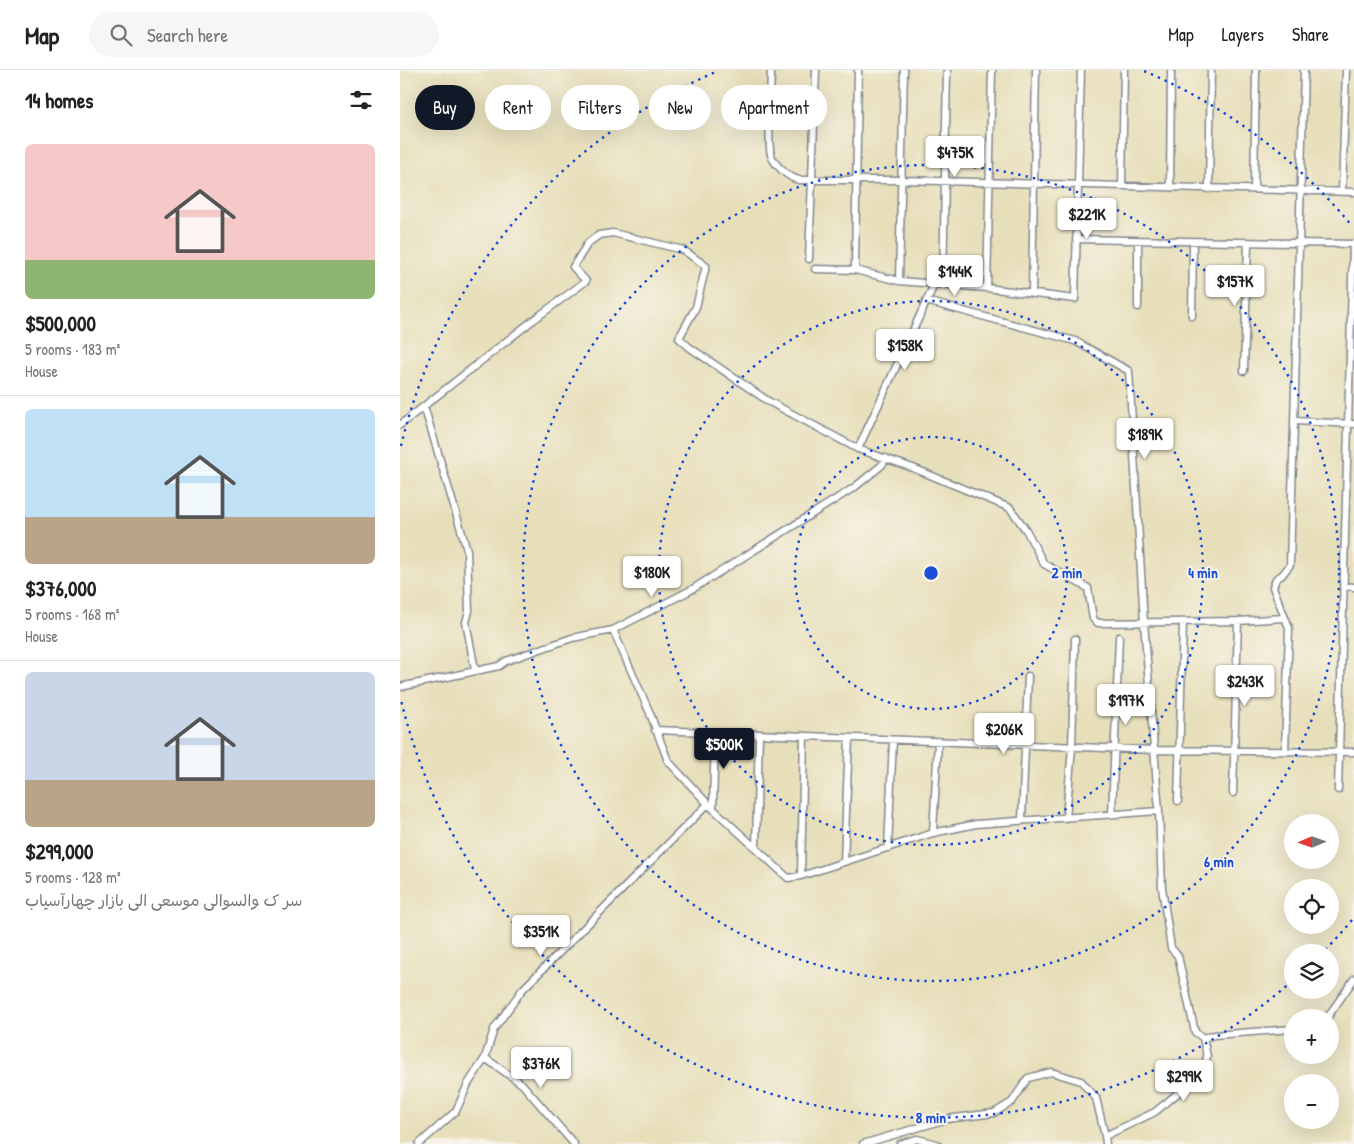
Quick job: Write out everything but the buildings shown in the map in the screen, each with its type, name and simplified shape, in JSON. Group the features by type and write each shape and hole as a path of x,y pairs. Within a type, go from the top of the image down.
{"street":[{"path":"771,70 770,154 780,167 794,179 813,181 901,180 944,183 1354,192"},
{"path":"810,259 816,70"},
{"path":"855,270 858,70"},
{"path":"899,281 904,70"},
{"path":"943,286 947,70"},
{"path":"987,288 992,70"},
{"path":"1032,294 1036,70"},
{"path":"815,268 855,270 899,281 987,288 1075,299 1081,70"},
{"path":"1122,186 1124,70"},
{"path":"1170,187 1171,70"},
{"path":"1209,188 1212,70"},
{"path":"1254,190 1256,70"},
{"path":"1285,751 1289,628 1273,587 1276,579 1282,575 1290,564 1304,70"},
{"path":"1342,192 1346,70"},
{"path":"400,425 532,321 586,282 573,267 588,243 599,234 613,233 683,250 706,266 696,307 679,338 689,348 768,401 858,449 886,458 1010,508 1026,530 1044,564 1088,588 1093,619 1098,623 1238,622 1284,618"},
{"path":"1076,239 1248,244 1353,244 1351,424 1343,586 1338,790"},
{"path":"1138,241 1138,307"},
{"path":"1192,316 1193,242"},
{"path":"1244,371 1248,244"},
{"path":"858,449 934,285"},
{"path":"926,301 1075,341 1129,371 1144,622 1159,811 1162,888 1171,948 1178,956 1195,1032 1203,1038 1208,1056 1205,1066 1178,1093 1155,1112 1105,1136"},
{"path":"424,406 467,550 469,611 466,622 475,670"},
{"path":"1295,422 1351,424"},
{"path":"400,687 499,666 506,661 572,638 612,630 691,590 855,487 882,465 886,458"},
{"path":"1343,586 1354,587"},
{"path":"1178,801 1183,622"},
{"path":"1233,793 1238,622"},
{"path":"612,630 649,711 668,761 710,806 756,846 788,878 800,876 933,833 976,824 1159,811"},
{"path":"1112,814 1119,636"},
{"path":"1066,818 1072,747 1075,639"},
{"path":"1022,820 1028,676"},
{"path":"655,730 1154,750 1354,752"},
{"path":"419,1144 456,1111 468,1084 485,1058 494,1029 522,990 710,806 715,733"},
{"path":"756,846 759,734"},
{"path":"800,876 804,736"},
{"path":"844,862 849,738"},
{"path":"888,848 893,740"},
{"path":"933,833 938,741"},
{"path":"1334,1009 1354,979"},
{"path":"1203,1038 1214,1035 1284,1030"},
{"path":"485,1058 522,1084 574,1144"},
{"path":"863,1144 947,1119 994,1113 1012,1102 1028,1078 1051,1072 1082,1081 1096,1098 1106,1144"},
{"path":"900,1144 918,1139 937,1144"}]}
